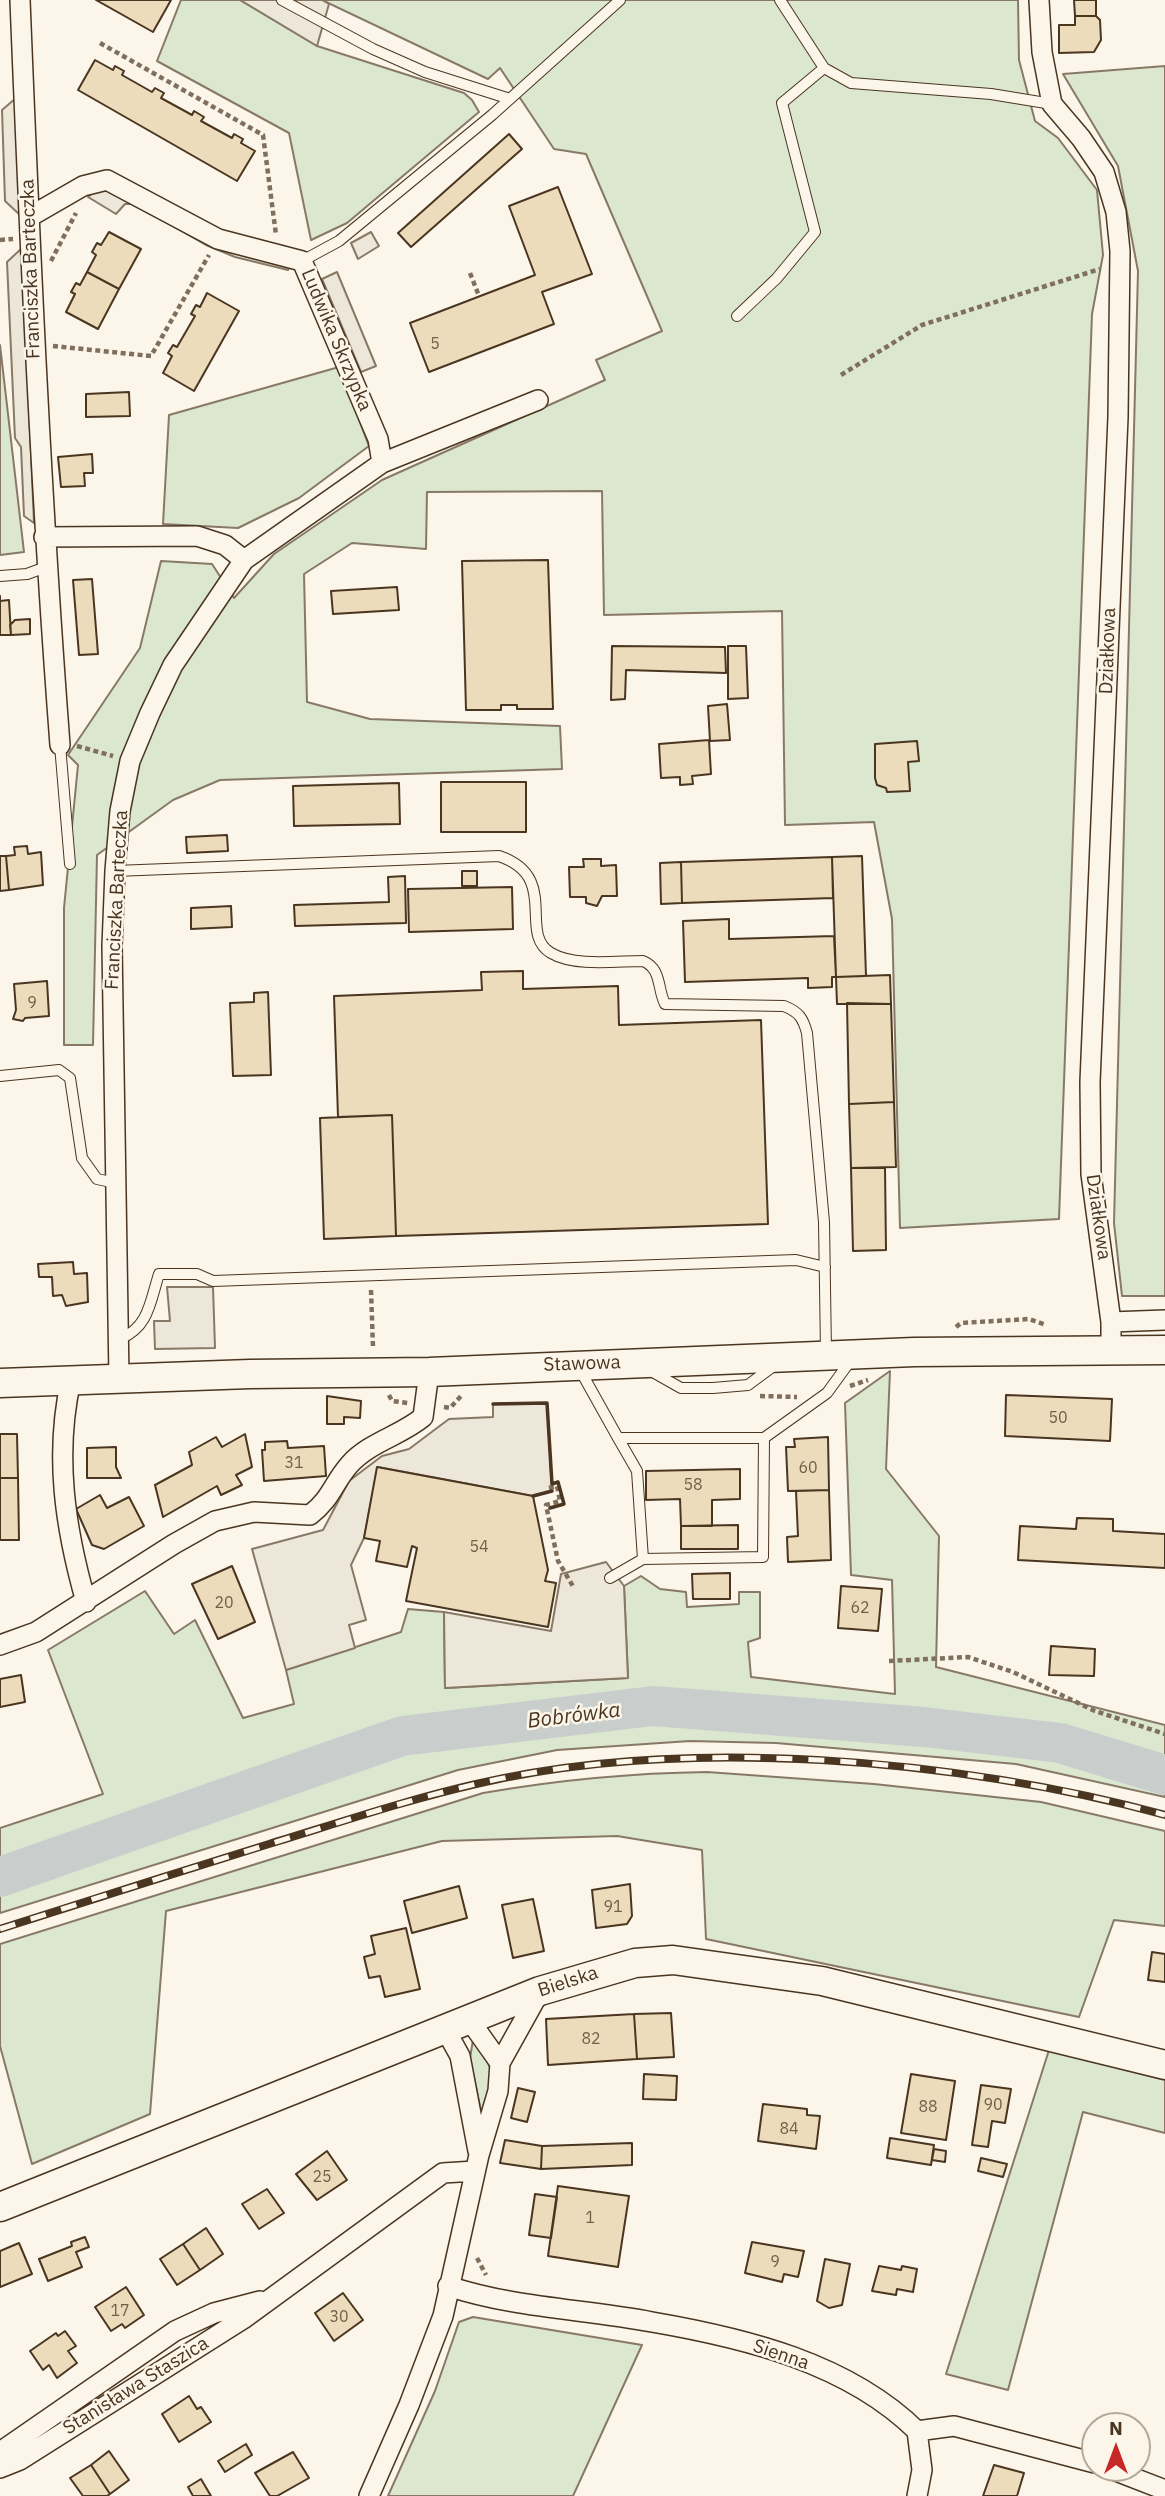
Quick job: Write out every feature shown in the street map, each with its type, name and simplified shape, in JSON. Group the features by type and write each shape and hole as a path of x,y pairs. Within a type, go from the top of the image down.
{"street":[{"name":"Franciszka Barteczka","path":"20,0 31,216 33,343 44,537 66,745"},
{"name":"Działkowa","path":"1040,0 1042,52 1052,104 1081,138 1104,172 1116,212 1120,262 1118,417 1090,1082 1090,1174 1111,1322 1111,1350"},
{"name":"Ludwika Skrzypka","path":"31,216 83,186 107,180 218,239 302,261 378,439 382,463"},
{"path":"44,537 197,537 225,545 244,560 382,463 538,400"},
{"name":"Franciszka Barteczka","path":"119,1378 112,946 120,811 130,761 173,665 244,560"},
{"path":"1111,1322 1165,1320"},
{"name":"Stawowa","path":"0,1382 429,1372 576,1363 855,1354 1165,1350"},
{"path":"0,1645 36,1632 215,1521 254,1512 310,1515 326,1502 349,1465 370,1447 406,1430 423,1417 429,1372"},
{"path":"71,1380 62,1424 61,1469 86,1602"},
{"name":"Bielska","path":"0,2207 540,1991 635,1963 673,1960 822,1982 1165,2065"},
{"path":"369,2496 409,2405 443,2316 477,2163 498,2091 500,2063 540,1991"},
{"path":"457,2024 500,2063"},
{"path":"457,2024 477,2163"},
{"name":"Stanisława Staszica","path":"0,2468 20,2460 243,2319 268,2298 443,2173 477,2163"},
{"name":"Sienna","path":"448,2286 485,2298 652,2322 760,2346 853,2381 897,2411 917,2431"},
{"name":"Stanisława Staszica","path":"0,2452 175,2331 214,2313 268,2298"},
{"path":"917,2496 922,2470 917,2431 954,2426 1081,2459"},
{"path":"1144,2482 1165,2490"}],"lane":[{"path":"282,0 373,49 425,72 507,98"},
{"path":"302,261 339,241 492,116 507,98 620,0"},
{"path":"780,0 824,68 851,82 991,94 1052,104"},
{"path":"737,316 777,278 815,232 782,103 824,68"},
{"path":"0,576 27,574 46,567"},
{"path":"66,745 70,864"},
{"path":"115,871 499,856 525,870 533,885 540,942 550,953 572,960 643,961 652,965 665,1004 784,1006 796,1011 803,1019 807,1033 824,1222 826,1355"},
{"path":"0,1076 59,1070 70,1077 82,1158 97,1179 116,1183"},
{"path":"120,1339 135,1333 144,1321 159,1274 197,1274 213,1282 796,1260 825,1267"},
{"path":"618,1438 764,1438 827,1393 855,1354"},
{"path":"576,1363 636,1471 643,1559"},
{"path":"610,1578 643,1559 763,1557 764,1438"}],"path":[{"path":"100,43 263,135 279,257"},
{"path":"31,271 46,272 83,200 83,186"},
{"path":"33,343 151,356 218,239"},
{"path":"841,375 922,325 1120,262"},
{"path":"470,272 479,296"},
{"path":"66,745 117,757 114,770"},
{"path":"370,1276 373,1356"},
{"path":"549,1488 557,1486 560,1501 546,1505 558,1561 574,1588"},
{"path":"889,1661 968,1657 1013,1672 1095,1711 1165,1734"}],"green space":[{"path":"181,0 240,0 317,46 464,93 479,112 347,223 311,240 289,133 157,61"},
{"path":"322,0 1018,0 1019,60 1035,121 1058,138 1097,190 1103,255 1092,314 1059,1219 900,1228 892,919 874,822 785,825 782,611 604,615 602,491 427,492 426,549 352,543 304,574 307,702 370,719 560,726 562,769 220,780 173,800 97,855 93,1045 64,1045 64,908 78,765 68,755 140,648 161,561 212,564 234,598 274,554 382,480 605,380 596,360 662,331 586,154 554,149 500,68 488,79"},
{"path":"1165,66 1165,1296 1122,1296 1114,1223 1138,271 1118,166 1063,74"},
{"path":"0,345 24,552 0,555"},
{"path":"339,367 369,446 299,498 238,528 163,524 169,415"},
{"path":"890,1371 886,1469 939,1536 936,1667 1165,1725 1165,1797 1016,1764 776,1743 690,1741 557,1750 458,1770 0,1913 0,1828 103,1794 48,1650 145,1591 174,1634 195,1620 243,1718 294,1704 286,1670 401,1632 408,1609 444,1612 445,1688 628,1678 624,1586 641,1576 660,1589 686,1592 687,1607 739,1604 739,1592 760,1592 760,1638 748,1642 751,1677 895,1694 892,1580 851,1575 845,1403"},
{"path":"707,1772 874,1784 1041,1802 1165,1831 1165,1926 1114,1920 1079,2017 706,1939 702,1850 617,1836 442,1841 166,1911 150,2114 32,2164 0,2046 0,1944 483,1793 595,1778"},
{"path":"473,2040 487,2061 492,2076 482,2116 470,2058"},
{"path":"1049,2050 1165,2080 1165,2133 1083,2112 1008,2390 946,2374"},
{"path":"473,2317 642,2345 573,2496 388,2496 435,2391 459,2322"}],"shaded area":[{"path":"240,0 322,0 329,4 317,46"},
{"path":"16,98 21,216 5,201 2,110"},
{"path":"100,186 291,264 288,270 235,257 206,245 134,204 125,204 116,214 88,197"},
{"path":"371,232 379,246 358,259 351,243"},
{"path":"22,248 34,523 24,516 21,447 15,438 7,262"},
{"path":"337,272 376,366 361,372 322,279"},
{"path":"167,1287 213,1287 215,1348 155,1349 154,1321 170,1321"},
{"path":"547,1403 552,1491 533,1496 378,1467 364,1538 351,1565 366,1620 349,1625 355,1648 286,1670 252,1549 323,1530 349,1481 382,1456 409,1449 449,1419 493,1417 493,1404"},
{"path":"606,1562 624,1586 628,1678 445,1688 444,1612 551,1631 561,1574"}],"building":[{"path":"96,0 171,0 153,32"},
{"path":"1074,0 1096,0 1096,16 1075,16"},
{"path":"1075,16 1096,16 1100,20 1101,40 1094,52 1059,53 1059,25 1075,25"},
{"path":"95,60 113,70 115,66 124,71 122,75 152,92 155,88 164,93 161,98 192,115 194,111 204,117 201,121 232,138 234,134 243,139 241,143 255,151 237,181 78,90"},
{"path":"509,134 522,149 411,247 398,233"},
{"path":"558,187 592,274 542,292 554,324 429,372 410,323 535,275 509,206"},
{"path":"109,232 141,249 119,289 87,272 96,255 92,252 97,243 101,245"},
{"path":"87,272 119,289 98,329 66,312 75,294 71,292 76,283 80,285"},
{"path":"207,293 239,311 194,391 163,373 172,356 168,353 173,345 177,347 195,316 191,314 196,305 200,307"},
{"path":"129,392 130,416 86,417 86,394"},
{"path":"92,454 93,473 84,473 85,486 61,487 58,457"},
{"path":"548,560 553,709 517,709 517,705 501,705 501,710 466,710 462,561"},
{"path":"92,579 98,654 79,655 73,580"},
{"path":"397,587 399,610 333,614 331,591"},
{"path":"9,600 11,635 0,635 0,601"},
{"path":"30,619 30,634 11,635 10,625 15,620"},
{"path":"612,646 725,647 726,673 626,670 625,699 611,700"},
{"path":"728,646 746,646 748,698 728,699"},
{"path":"727,704 730,740 710,741 708,706"},
{"path":"709,740 711,774 692,776 693,784 680,785 680,777 661,778 659,744"},
{"path":"917,741 919,761 908,762 910,791 887,792 886,788 877,785 875,744"},
{"path":"441,782 526,782 526,832 441,832"},
{"path":"399,783 400,824 294,826 293,786"},
{"path":"227,835 228,851 187,853 186,837"},
{"path":"27,846 28,854 41,852 43,885 9,890 6,856 15,855 14,847"},
{"path":"0,856 6,856 9,890 0,891"},
{"path":"862,856 866,976 836,977 832,857"},
{"path":"832,857 833,898 682,903 681,862"},
{"path":"583,859 601,859 601,866 616,865 617,896 602,896 597,906 586,903 586,897 570,897 569,867 584,867"},
{"path":"681,862 682,903 661,904 660,863"},
{"path":"462,871 477,871 477,886 462,886"},
{"path":"405,876 406,923 295,926 294,905 389,902 388,877"},
{"path":"512,887 513,929 409,932 408,889"},
{"path":"231,906 232,927 191,929 191,908"},
{"path":"729,919 729,939 834,936 836,977 832,977 832,987 808,988 808,978 685,982 683,921"},
{"path":"523,971 523,989 618,986 619,1025 761,1020 768,1224 396,1236 392,1115 338,1117 334,996 482,990 481,972"},
{"path":"890,975 891,1004 837,1004 836,977"},
{"path":"47,981 49,1016 25,1018 23,1021 13,1019 16,1010 14,984"},
{"path":"268,992 271,1075 233,1076 230,1003 254,1002 254,993"},
{"path":"847,1003 891,1004 894,1102 849,1104"},
{"path":"894,1102 896,1167 851,1168 849,1104"},
{"path":"392,1115 396,1236 324,1239 320,1118"},
{"path":"851,1168 885,1168 886,1250 853,1251"},
{"path":"73,1262 74,1274 87,1273 88,1302 66,1306 62,1295 53,1296 52,1277 39,1277 38,1264"},
{"path":"1006,1395 1112,1399 1110,1441 1005,1436"},
{"path":"327,1396 361,1401 360,1418 344,1417 344,1424 327,1424"},
{"path":"0,1434 17,1434 18,1478 0,1478"},
{"path":"245,1434 252,1467 236,1475 242,1485 221,1495 217,1486 163,1517 155,1485 192,1465 189,1452 216,1437 222,1447"},
{"path":"828,1437 829,1490 788,1491 786,1447 795,1447 794,1439"},
{"path":"287,1441 288,1448 324,1446 326,1476 264,1481 262,1450 265,1450 265,1442"},
{"path":"116,1447 116,1467 121,1478 87,1478 87,1448"},
{"path":"377,1467 533,1496 548,1570 545,1581 556,1583 548,1627 406,1601 417,1548 412,1546 407,1567 376,1561 380,1541 364,1538"},
{"path":"740,1469 740,1499 712,1500 712,1526 681,1526 680,1499 646,1500 646,1471"},
{"path":"0,1478 18,1478 19,1540 0,1540"},
{"path":"829,1490 831,1560 788,1562 787,1537 798,1536 796,1491"},
{"path":"100,1495 107,1508 129,1497 144,1526 104,1549 92,1545 76,1509"},
{"path":"1077,1518 1113,1519 1113,1531 1165,1534 1165,1568 1018,1560 1020,1526 1076,1529"},
{"path":"738,1525 738,1549 681,1549 681,1526"},
{"path":"232,1566 255,1622 218,1639 192,1584"},
{"path":"730,1573 730,1599 693,1599 692,1574"},
{"path":"841,1586 882,1589 878,1631 838,1628"},
{"path":"1051,1646 1095,1649 1094,1676 1049,1675"},
{"path":"21,1675 25,1702 0,1707 0,1679"},
{"path":"630,1884 632,1916 627,1924 596,1928 592,1890"},
{"path":"459,1886 467,1918 412,1933 404,1901"},
{"path":"533,1899 544,1951 513,1958 502,1905"},
{"path":"406,1928 420,1989 385,1997 380,1976 369,1978 364,1957 375,1954 371,1936"},
{"path":"1152,1952 1165,1954 1165,1982 1148,1980"},
{"path":"671,2013 674,2057 637,2059 634,2014"},
{"path":"634,2014 637,2059 548,2065 546,2019"},
{"path":"644,2074 677,2076 676,2100 643,2099"},
{"path":"911,2074 955,2081 946,2140 901,2133"},
{"path":"981,2085 1011,2089 1005,2123 992,2121 988,2147 972,2145"},
{"path":"518,2088 535,2092 527,2122 511,2118"},
{"path":"763,2104 807,2109 807,2115 820,2116 816,2149 758,2141"},
{"path":"890,2138 934,2145 931,2165 887,2158"},
{"path":"505,2140 542,2146 541,2169 500,2163"},
{"path":"632,2143 632,2165 541,2169 542,2146"},
{"path":"934,2149 946,2151 945,2162 932,2160"},
{"path":"327,2151 347,2180 317,2200 296,2174"},
{"path":"981,2158 1007,2164 1003,2177 978,2171"},
{"path":"558,2186 629,2196 618,2267 548,2256"},
{"path":"267,2189 284,2213 259,2229 242,2204"},
{"path":"535,2194 557,2197 551,2238 529,2235"},
{"path":"206,2228 223,2254 200,2270 183,2244"},
{"path":"85,2237 89,2247 76,2252 82,2267 48,2281 39,2259 72,2246 71,2242"},
{"path":"752,2242 804,2251 798,2277 784,2274 782,2282 745,2273"},
{"path":"19,2243 32,2274 0,2287 0,2251"},
{"path":"183,2244 200,2270 177,2285 160,2259"},
{"path":"825,2259 850,2264 842,2305 829,2308 817,2301"},
{"path":"879,2266 901,2270 902,2266 917,2269 913,2292 897,2289 896,2295 872,2291"},
{"path":"126,2287 144,2315 125,2328 122,2324 111,2331 95,2307"},
{"path":"343,2293 363,2320 334,2341 315,2313"},
{"path":"65,2331 76,2346 68,2351 77,2363 57,2378 49,2365 43,2370 30,2351 56,2333 58,2336"},
{"path":"189,2396 197,2409 201,2407 211,2422 179,2442 162,2414"},
{"path":"246,2444 252,2455 225,2472 218,2461"},
{"path":"109,2451 129,2480 110,2494 91,2465"},
{"path":"293,2452 309,2478 277,2496 270,2496 255,2473"},
{"path":"91,2465 110,2494 107,2496 83,2496 70,2478"},
{"path":"994,2465 1024,2473 1017,2496 983,2496"},
{"path":"201,2479 211,2496 193,2496 188,2487"}],"waterway":[{"name":"Bobrówka","path":"0,1877 402,1736 653,1706 924,1727 1060,1743 1165,1775"}],"railway":[{"path":"0,1929 450,1790 557,1769 642,1760 822,1760 912,1768 1000,1780 1165,1815"}],"wall":[{"path":"493,1404 547,1403 552,1484 558,1482 564,1504 550,1508"},
{"path":"533,1496 552,1491"}]}
